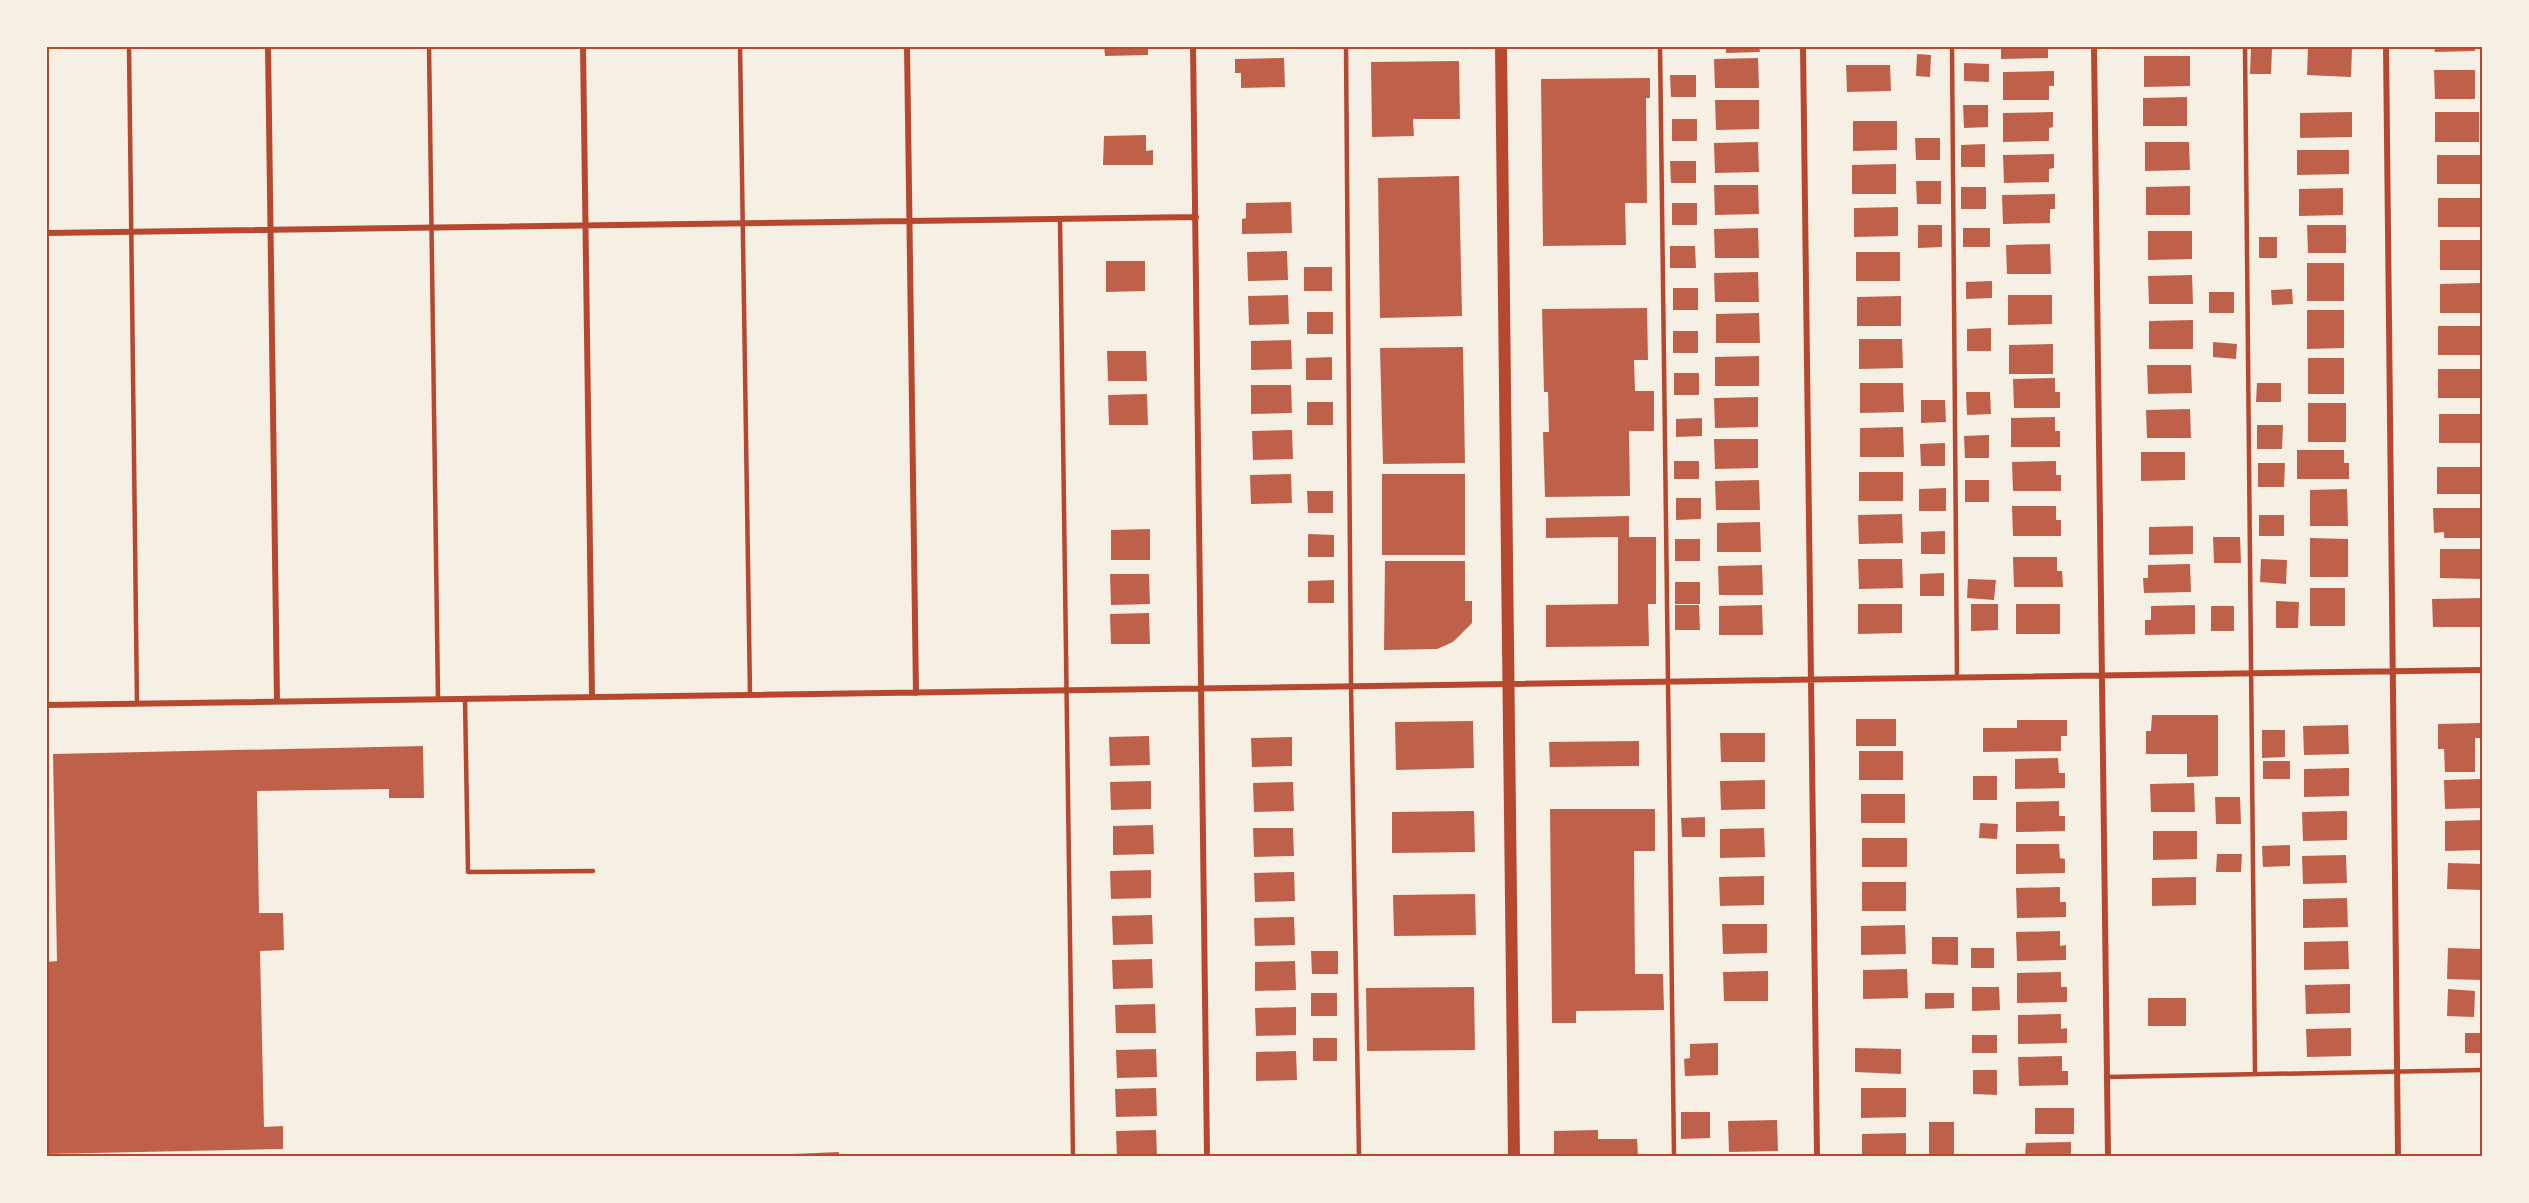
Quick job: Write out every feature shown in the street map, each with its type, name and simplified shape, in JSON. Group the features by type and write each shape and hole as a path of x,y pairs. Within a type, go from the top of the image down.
{"main road":[{"path":"1501,46 1514,1156"}],"street":[{"path":"268,46 277,701"},
{"path":"583,46 592,697"},
{"path":"908,46 916,693"},
{"path":"1193,46 1207,1156"},
{"path":"1803,46 1816,1156"},
{"path":"2094,46 2108,1156"},
{"path":"2386,46 2398,1156"},
{"path":"46,233 1196,218"},
{"path":"46,705 2482,670"}],"lane":[{"path":"129,46 137,703"},
{"path":"429,46 438,699"},
{"path":"740,46 750,695"},
{"path":"1346,46 1351,686 1359,1156"},
{"path":"1660,46 1674,1156"},
{"path":"1952,46 1958,677"},
{"path":"2245,46 2254,1074"},
{"path":"1060,219 1073,1156"},
{"path":"465,699 468,872 593,871"},
{"path":"2107,1077 2482,1070"}],"building":[{"path":"1104,46 1148,46 1148,55 1105,56"},
{"path":"1726,46 1759,46 1760,52 1726,53"},
{"path":"2001,46 2048,46 2048,58 2001,59"},
{"path":"2434,46 2475,46 2475,51 2435,52"},
{"path":"2251,47 2272,48 2271,74 2250,74"},
{"path":"2308,48 2352,49 2351,77 2307,75"},
{"path":"1917,54 1931,55 1930,77 1916,76"},
{"path":"2144,56 2190,56 2190,86 2144,87"},
{"path":"1284,58 1285,87 1241,88 1241,73 1235,73 1235,59"},
{"path":"1758,58 1759,88 1715,88 1714,59"},
{"path":"1459,61 1460,119 1413,119 1414,136 1372,137 1371,62"},
{"path":"1964,63 1989,64 1989,82 1964,81"},
{"path":"1846,65 1890,65 1891,91 1847,92"},
{"path":"2434,70 2475,70 2475,99 2435,99"},
{"path":"2054,71 2054,86 2049,86 2049,100 2003,100 2003,72"},
{"path":"1670,75 1696,75 1696,97 1671,97"},
{"path":"1650,78 1650,98 1646,98 1647,203 1625,203 1626,245 1543,246 1541,79"},
{"path":"2187,97 2187,126 2143,126 2143,98"},
{"path":"1715,100 1759,100 1759,129 1716,130"},
{"path":"1963,105 1988,105 1988,127 1964,128"},
{"path":"2053,112 2053,127 2049,128 2049,141 2003,142 2003,113"},
{"path":"2352,112 2352,137 2300,138 2300,113"},
{"path":"2435,112 2479,112 2479,142 2435,142"},
{"path":"1672,119 1697,119 1697,141 1672,141"},
{"path":"1853,121 1897,121 1897,150 1853,151"},
{"path":"1146,135 1146,151 1153,150 1153,165 1103,165 1104,136"},
{"path":"1915,138 1940,138 1940,160 1916,160"},
{"path":"1758,142 1759,172 1715,173 1714,143"},
{"path":"2145,142 2189,142 2190,170 2145,171"},
{"path":"1985,144 1985,167 1961,167 1961,145"},
{"path":"2297,150 2349,150 2349,174 2297,175"},
{"path":"2054,154 2054,168 2049,169 2049,182 2004,183 2003,155"},
{"path":"2437,155 2481,155 2481,184 2437,184"},
{"path":"1670,161 1696,161 1696,183 1671,183"},
{"path":"1896,164 1896,194 1852,194 1852,165"},
{"path":"1459,176 1462,316 1380,318 1378,178"},
{"path":"1916,181 1941,181 1941,204 1917,204"},
{"path":"1714,185 1758,185 1759,214 1715,215"},
{"path":"2190,186 2190,215 2146,215 2146,187"},
{"path":"1961,187 1986,187 1986,209 1961,209"},
{"path":"2343,188 2343,215 2299,216 2299,189"},
{"path":"2055,194 2055,209 2050,209 2050,223 2003,224 2002,195"},
{"path":"2438,198 2482,198 2482,227 2438,227"},
{"path":"1291,202 1292,233 1242,234 1242,219 1246,218 1246,203"},
{"path":"1672,203 1697,203 1697,225 1672,225"},
{"path":"1898,207 1898,236 1854,237 1854,208"},
{"path":"1918,225 1942,225 1942,247 1918,248"},
{"path":"2307,225 2346,225 2346,253 2308,253"},
{"path":"1758,228 1759,258 1715,258 1714,229"},
{"path":"1963,228 1990,228 1990,247 1963,247"},
{"path":"2148,231 2192,231 2192,259 2148,260"},
{"path":"2259,237 2277,237 2277,258 2259,258"},
{"path":"2440,240 2482,240 2482,270 2440,270"},
{"path":"2050,244 2051,274 2007,274 2006,245"},
{"path":"1670,246 1695,246 1696,268 1670,268"},
{"path":"1287,251 1288,280 1248,281 1247,252"},
{"path":"1856,252 1900,252 1900,281 1856,281"},
{"path":"1106,261 1145,261 1145,291 1106,292"},
{"path":"2307,263 2344,263 2344,301 2307,301"},
{"path":"1304,267 1332,267 1332,291 1304,291"},
{"path":"1758,272 1759,302 1715,302 1714,273"},
{"path":"2192,275 2193,304 2149,304 2148,276"},
{"path":"1992,281 1992,298 1966,299 1966,282"},
{"path":"2482,283 2482,313 2440,313 2440,284"},
{"path":"1673,288 1698,288 1698,310 1673,310"},
{"path":"2292,289 2293,304 2272,305 2271,290"},
{"path":"2209,292 2234,292 2234,313 2209,313"},
{"path":"1288,295 1289,324 1249,325 1248,296"},
{"path":"2008,295 2052,295 2052,324 2008,325"},
{"path":"1901,296 1901,326 1857,326 1857,297"},
{"path":"1647,308 1648,360 1634,360 1635,391 1654,391 1654,431 1629,431 1630,496 1545,497 1543,432 1549,432 1548,392 1544,392 1542,309"},
{"path":"2307,310 2344,310 2344,348 2307,349"},
{"path":"1307,312 1333,312 1333,334 1307,334"},
{"path":"1759,313 1760,343 1716,343 1716,314"},
{"path":"2193,320 2193,349 2149,349 2149,321"},
{"path":"2438,326 2482,326 2482,355 2438,355"},
{"path":"1991,328 1991,351 1967,351 1967,329"},
{"path":"1673,331 1698,331 1698,353 1673,353"},
{"path":"1859,339 1902,339 1903,368 1859,369"},
{"path":"1291,340 1292,369 1251,370 1251,341"},
{"path":"2213,342 2237,344 2236,359 2213,357"},
{"path":"2053,344 2053,374 2009,374 2009,345"},
{"path":"1463,347 1465,463 1383,464 1380,348"},
{"path":"1107,351 1146,351 1147,381 1108,381"},
{"path":"1759,356 1759,386 1715,386 1715,357"},
{"path":"1332,357 1332,380 1306,380 1306,358"},
{"path":"2308,358 2344,358 2344,394 2308,394"},
{"path":"2147,365 2191,365 2192,393 2148,394"},
{"path":"2438,369 2482,369 2482,398 2438,398"},
{"path":"1674,373 1699,373 1699,395 1674,395"},
{"path":"2055,378 2055,392 2060,392 2060,408 2014,408 2013,379"},
{"path":"1860,383 1903,383 1904,412 1860,413"},
{"path":"2257,383 2281,383 2281,402 2256,402"},
{"path":"1251,385 1291,385 1292,413 1251,414"},
{"path":"1966,392 1990,392 1991,414 1967,415"},
{"path":"1147,394 1148,425 1109,425 1108,395"},
{"path":"1758,397 1758,427 1715,428 1714,398"},
{"path":"1921,400 1945,400 1946,422 1921,423"},
{"path":"1307,402 1333,402 1333,425 1307,425"},
{"path":"2308,403 2346,403 2346,442 2308,442"},
{"path":"2190,409 2191,438 2147,438 2146,410"},
{"path":"2439,414 2482,414 2482,443 2439,443"},
{"path":"2055,417 2055,431 2060,431 2060,447 2011,447 2011,418"},
{"path":"1702,418 1702,436 1676,437 1676,419"},
{"path":"2257,425 2283,425 2282,449 2257,449"},
{"path":"1903,427 1904,457 1860,457 1860,428"},
{"path":"1292,430 1293,459 1253,460 1252,431"},
{"path":"1989,435 1989,458 1965,458 1964,436"},
{"path":"1714,439 1758,439 1758,468 1715,469"},
{"path":"1945,443 1945,466 1921,466 1920,444"},
{"path":"2297,450 2344,450 2344,463 2349,463 2349,479 2297,479"},
{"path":"2141,452 2185,452 2185,480 2141,481"},
{"path":"1674,461 1699,461 1699,479 1674,479"},
{"path":"2056,461 2056,475 2061,475 2061,491 2013,491 2012,462"},
{"path":"2258,463 2285,463 2284,487 2258,487"},
{"path":"2437,467 2480,467 2480,494 2437,494"},
{"path":"1859,472 1903,472 1903,501 1859,501"},
{"path":"1291,474 1292,503 1251,504 1250,475"},
{"path":"1382,474 1465,474 1465,555 1382,555"},
{"path":"1759,480 1760,510 1716,510 1715,481"},
{"path":"1965,480 1989,480 1989,502 1965,502"},
{"path":"1946,488 1946,511 1919,511 1919,489"},
{"path":"2347,489 2348,526 2310,526 2310,490"},
{"path":"1307,491 1333,491 1333,513 1308,513"},
{"path":"1676,498 1701,498 1701,519 1676,520"},
{"path":"2012,506 2056,506 2056,520 2061,520 2061,536 2013,536"},
{"path":"2433,508 2482,508 2482,538 2444,538 2444,532 2434,533"},
{"path":"1902,514 1903,543 1859,544 1858,515"},
{"path":"2259,515 2284,515 2284,536 2259,536"},
{"path":"1629,516 1629,537 1656,537 1656,604 1648,604 1649,646 1546,647 1546,605 1618,604 1618,537 1546,538 1546,518"},
{"path":"1760,522 1761,552 1717,552 1717,523"},
{"path":"2193,526 2193,554 2149,555 2149,527"},
{"path":"1150,529 1150,560 1111,560 1111,530"},
{"path":"1945,531 1945,554 1921,554 1921,532"},
{"path":"1308,534 1334,535 1334,557 1308,557"},
{"path":"2213,537 2240,537 2241,563 2214,563"},
{"path":"2310,538 2348,539 2348,577 2310,577"},
{"path":"1675,539 1700,539 1700,561 1675,561"},
{"path":"2440,549 2482,549 2482,579 2440,578"},
{"path":"2013,557 2057,557 2057,571 2062,571 2063,587 2014,587"},
{"path":"1858,559 1902,559 1903,588 1859,589"},
{"path":"2261,559 2287,560 2286,584 2260,582"},
{"path":"1385,561 1465,561 1465,601 1472,601 1472,623 1453,642 1437,649 1384,650"},
{"path":"2190,564 2191,592 2144,593 2143,578 2148,578 2148,565"},
{"path":"1762,565 1763,595 1719,595 1718,566"},
{"path":"1944,573 1944,596 1920,596 1920,574"},
{"path":"1110,574 1149,574 1150,604 1111,605"},
{"path":"1968,579 1996,580 1994,600 1967,598"},
{"path":"1334,580 1334,603 1308,603 1308,581"},
{"path":"1675,582 1700,582 1700,604 1675,604"},
{"path":"2310,588 2345,588 2345,626 2310,626"},
{"path":"2482,598 2482,627 2433,627 2432,599"},
{"path":"2276,601 2299,602 2298,628 2276,628"},
{"path":"1858,604 1902,604 1902,633 1858,634"},
{"path":"1971,604 1998,604 1998,630 1971,631"},
{"path":"2016,604 2060,604 2060,634 2016,634"},
{"path":"1675,605 1699,605 1700,630 1675,630"},
{"path":"1762,605 1763,635 1719,635 1719,606"},
{"path":"2195,605 2195,634 2145,635 2145,620 2151,620 2151,606"},
{"path":"2211,606 2234,606 2234,631 2211,631"},
{"path":"1149,613 1150,644 1111,644 1110,614"},
{"path":"2152,715 2218,715 2218,776 2187,777 2187,754 2146,754 2146,731 2151,731"},
{"path":"1856,719 1896,719 1896,746 1856,746"},
{"path":"2017,720 2067,720 2067,736 2061,736 2061,751 1983,752 1983,728 2017,728"},
{"path":"1473,721 1474,768 1396,770 1395,722"},
{"path":"2482,723 2482,738 2475,738 2475,772 2445,772 2444,749 2438,749 2438,724"},
{"path":"2348,725 2349,754 2304,755 2303,726"},
{"path":"2262,730 2285,730 2285,757 2262,758"},
{"path":"1720,733 1765,733 1765,762 1721,762"},
{"path":"1149,736 1150,765 1110,766 1109,737"},
{"path":"1292,737 1292,766 1252,767 1251,738"},
{"path":"1639,741 1639,766 1550,767 1549,742"},
{"path":"423,746 424,798 389,798 389,789 257,791 259,913 283,913 284,950 260,951 264,1127 283,1126 283,1149 46,1154 46,962 57,961 53,754"},
{"path":"1859,751 1903,751 1903,780 1859,780"},
{"path":"2058,758 2059,773 2065,773 2065,788 2015,789 2015,759"},
{"path":"2263,761 2290,761 2290,779 2263,779"},
{"path":"2349,768 2349,796 2304,797 2304,769"},
{"path":"1973,776 1997,776 1997,800 1973,800"},
{"path":"2482,779 2482,808 2445,809 2444,780"},
{"path":"1765,780 1765,809 1721,810 1720,781"},
{"path":"1151,781 1151,809 1111,810 1110,782"},
{"path":"1293,782 1294,811 1254,812 1253,783"},
{"path":"2194,783 2195,812 2151,812 2150,784"},
{"path":"1861,794 1905,794 1905,823 1861,823"},
{"path":"2215,797 2240,797 2241,824 2216,824"},
{"path":"2059,801 2059,816 2065,816 2065,831 2016,832 2016,802"},
{"path":"1550,809 1655,809 1655,851 1634,851 1635,974 1663,974 1664,1010 1576,1011 1576,1023 1552,1023"},
{"path":"1474,811 1475,852 1392,853 1392,812"},
{"path":"2347,811 2347,840 2303,841 2302,812"},
{"path":"1705,817 1705,837 1682,837 1681,818"},
{"path":"2482,820 2482,850 2445,851 2445,821"},
{"path":"1980,823 1998,824 1997,839 1979,838"},
{"path":"1153,825 1154,854 1113,855 1113,826"},
{"path":"1253,828 1293,828 1294,856 1254,857"},
{"path":"1764,828 1765,857 1720,858 1720,829"},
{"path":"2153,831 2197,831 2197,859 2153,860"},
{"path":"1862,838 1907,838 1907,867 1862,867"},
{"path":"2016,844 2059,844 2060,858 2065,859 2065,873 2016,874"},
{"path":"2290,845 2290,866 2263,867 2262,846"},
{"path":"2217,854 2242,854 2241,872 2216,872"},
{"path":"2346,855 2347,883 2303,884 2302,856"},
{"path":"2448,863 2482,864 2482,890 2447,889"},
{"path":"1151,870 1151,898 1111,899 1110,871"},
{"path":"1294,872 1295,901 1255,902 1254,873"},
{"path":"1764,876 1764,905 1720,906 1719,877"},
{"path":"2196,877 2196,905 2152,906 2152,878"},
{"path":"1862,882 1906,882 1906,911 1862,911"},
{"path":"2060,887 2060,902 2066,902 2066,917 2017,918 2016,888"},
{"path":"1475,894 1476,935 1394,936 1393,895"},
{"path":"2347,898 2348,927 2303,928 2303,899"},
{"path":"1152,915 1153,944 1113,945 1112,916"},
{"path":"1294,917 1295,945 1255,946 1254,918"},
{"path":"1722,924 1767,924 1767,953 1723,954"},
{"path":"1905,925 1906,954 1861,955 1861,926"},
{"path":"2060,931 2060,946 2066,945 2066,960 2017,961 2016,932"},
{"path":"1932,937 1958,937 1958,965 1932,964"},
{"path":"2348,941 2349,969 2304,970 2304,942"},
{"path":"1971,948 1994,948 1994,968 1971,968"},
{"path":"2448,948 2482,949 2482,980 2447,979"},
{"path":"1311,951 1338,951 1338,974 1312,974"},
{"path":"1152,959 1153,988 1113,989 1112,960"},
{"path":"1295,961 1296,990 1255,991 1255,962"},
{"path":"1907,969 1908,998 1863,999 1863,970"},
{"path":"1768,971 1768,1001 1724,1001 1723,972"},
{"path":"2061,972 2061,987 2067,987 2067,1002 2017,1003 2017,973"},
{"path":"2350,984 2350,1013 2306,1014 2305,985"},
{"path":"1474,987 1475,1050 1367,1051 1366,988"},
{"path":"1972,987 1999,987 2000,1010 1972,1011"},
{"path":"2448,989 2475,991 2474,1017 2447,1016"},
{"path":"1311,993 1337,993 1337,1016 1311,1016"},
{"path":"1925,993 1954,993 1954,1008 1925,1009"},
{"path":"2148,998 2186,998 2186,1026 2148,1026"},
{"path":"1155,1004 1156,1033 1116,1033 1115,1005"},
{"path":"1296,1007 1296,1035 1256,1036 1255,1008"},
{"path":"2061,1014 2061,1029 2067,1028 2067,1043 2018,1044 2018,1015"},
{"path":"2351,1028 2351,1056 2307,1057 2306,1029"},
{"path":"2465,1033 2482,1033 2482,1053 2465,1053"},
{"path":"1972,1035 1997,1035 1997,1053 1972,1053"},
{"path":"1313,1038 1337,1038 1337,1061 1313,1061"},
{"path":"1718,1043 1718,1075 1685,1076 1684,1059 1690,1058 1690,1044"},
{"path":"1855,1048 1901,1049 1901,1074 1855,1072"},
{"path":"1156,1049 1157,1077 1117,1078 1116,1050"},
{"path":"1296,1051 1297,1080 1256,1081 1256,1052"},
{"path":"2062,1056 2062,1071 2068,1071 2068,1085 2019,1086 2018,1057"},
{"path":"1973,1070 1997,1070 1997,1095 1973,1094"},
{"path":"1156,1088 1157,1116 1116,1117 1115,1089"},
{"path":"1861,1088 1906,1088 1906,1117 1861,1118"},
{"path":"2035,1108 2074,1108 2074,1134 2035,1134"},
{"path":"1681,1112 1710,1112 1710,1138 1681,1139"},
{"path":"1777,1120 1778,1151 1729,1152 1728,1121"},
{"path":"1929,1122 1954,1122 1954,1154 1929,1154"},
{"path":"1156,1130 1157,1156 1117,1156 1116,1131"},
{"path":"1598,1130 1598,1139 1637,1139 1638,1156 1554,1156 1554,1131"},
{"path":"1906,1133 1906,1156 1862,1156 1862,1134"},
{"path":"2071,1142 2071,1156 2025,1156 2026,1143"},
{"path":"839,1152 839,1156 768,1156 768,1155"}]}
